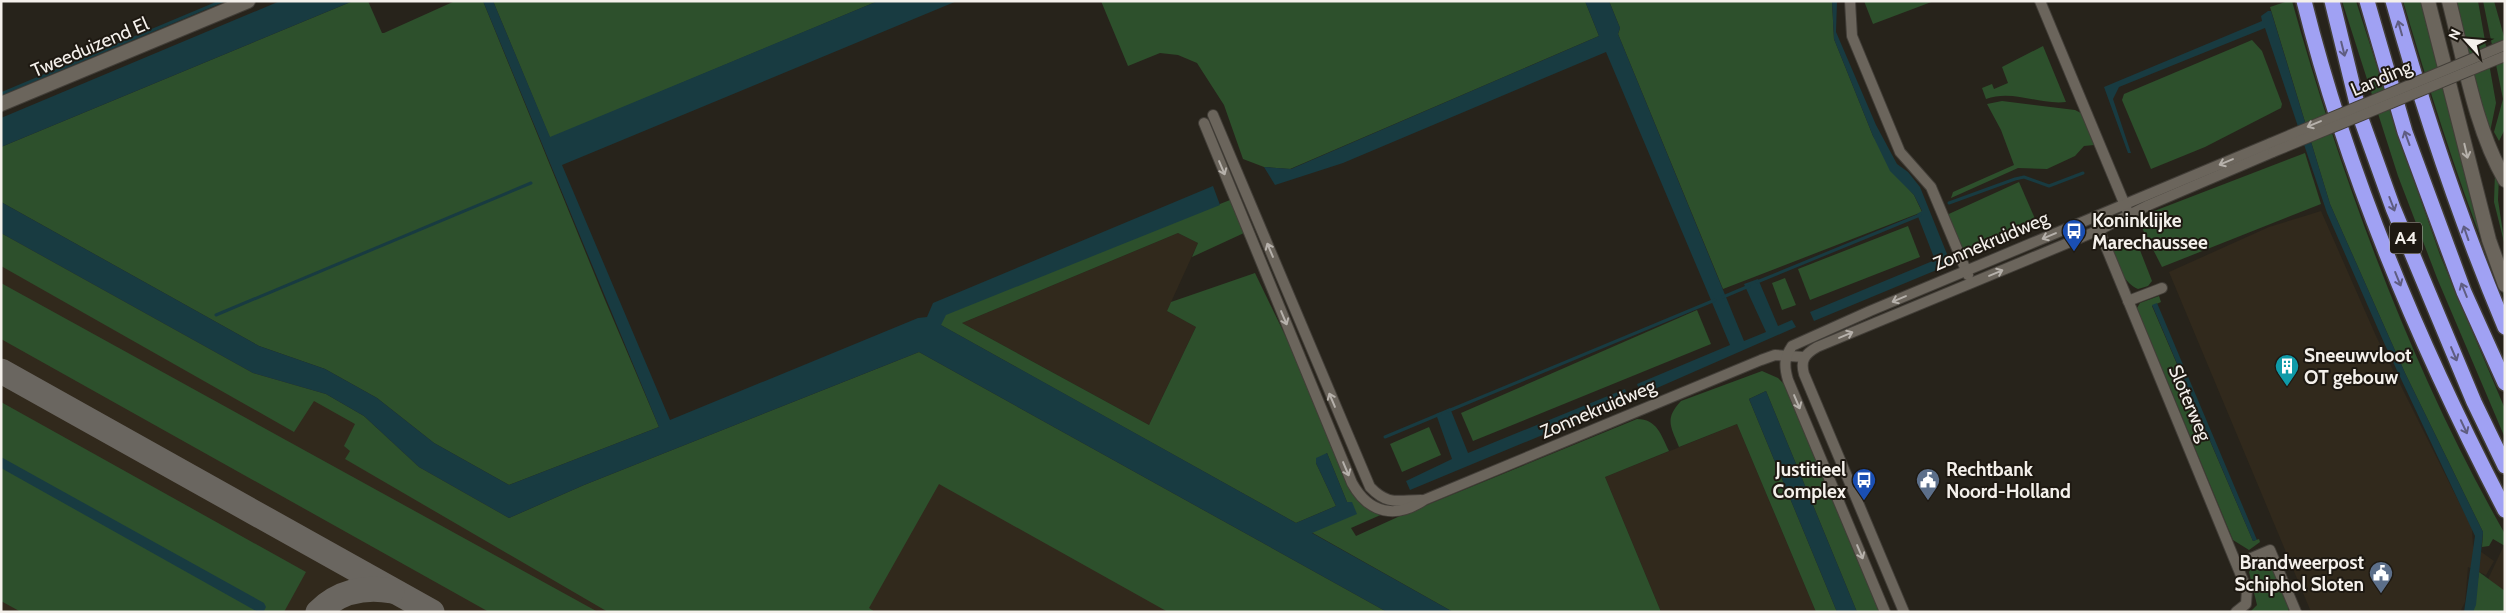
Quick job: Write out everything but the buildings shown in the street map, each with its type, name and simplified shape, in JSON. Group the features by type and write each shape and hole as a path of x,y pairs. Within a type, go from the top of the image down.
{"highway":[{"name":"A4","path":"2304,1 2343,135 2374,219 2432,360 2478,458 2505,510"},
{"name":"A4","path":"2332,1 2360,116 2393,208 2474,402 2505,466"},
{"name":"A4","path":"2367,1 2405,132 2464,292 2505,383"},
{"path":"2393,1 2424,113 2474,253 2505,327"}],"street":[{"name":"Tweeduizend El","path":"1,104 248,1"},
{"path":"1850,1 1852,36 1900,152 1931,186 1972,283"},
{"path":"2040,1 2130,216"},
{"path":"2428,1 2489,240 2505,285"},
{"path":"2449,1 2481,125 2495,162 2505,180"},
{"name":"Landing","path":"2272,148 2505,45"},
{"name":"Landing","path":"2272,148 2505,56"},
{"path":"1213,115 1370,487 1384,498 1394,502 1424,500"},
{"name":"Zonnekruidweg","path":"1204,123 1357,492 1364,500 1376,508 1394,512 1414,507 1424,500 1761,360 1775,355 1804,358 1817,347 2099,230 2272,148"},
{"name":"Zonnekruidweg","path":"1786,356 1792,346 1805,338 2125,204 2272,148"},
{"name":"Sloterweg","path":"2094,217 2247,590 2246,604 2236,612"},
{"path":"2128,301 2162,288"},
{"path":"1786,356 1785,369 1788,380 1885,612"},
{"path":"1804,358 1802,365 1804,374 1904,612"},
{"path":"2237,564 2270,550 2296,612"}],"shaded area":[{"path":"2321,211 2376,336 2472,528 2473,546 2494,561 2486,575 2468,567 2465,602 2460,612 2311,612 2169,272 2269,227"},
{"path":"1,233 326,394 509,518 919,352 1387,612 1,612"},
{"path":"1178,233 1198,243 1167,311 1196,327 1149,425 962,323"},
{"path":"1737,424 1816,612 1661,612 1605,477"},
{"path":"2505,543 2505,612 2473,612 2476,605"}],"green space":[{"path":"353,1 368,1 382,33 384,33 455,1 483,1 659,427 509,485 434,443 377,398 325,369 259,346 1,202 1,147"},
{"path":"493,1 878,1 550,138"},
{"path":"1101,1 1585,1 1599,36 1290,169 1264,167 1243,159 1224,105 1197,63 1178,55 1160,53 1128,66"},
{"path":"1609,1 1832,1 1834,39 1873,136 1904,184 1914,195 1922,212 1723,289 1618,34 1620,28"},
{"path":"1864,1 1934,1 1873,24"},
{"path":"2292,1 2334,138 2382,274 2439,407 2505,534 2505,546 2493,539 2489,546 2482,547 2483,532 2405,373 2330,204 2270,7"},
{"path":"2342,1 2356,1 2440,255 2505,409 2505,438 2437,278 2398,176"},
{"path":"2403,1 2423,1 2505,298 2476,225 2450,151"},
{"path":"2457,1 2478,1 2496,103 2490,132 2497,147 2495,153 2479,106"},
{"path":"2483,1 2494,1 2505,40 2505,129 2499,141 2494,132 2503,99"},
{"path":"2252,40 2262,51 2282,104 2281,108 2205,147 2151,169 2122,100 2124,94"},
{"path":"2043,46 2066,102 2045,101 2016,96 1996,96 1986,99 1982,88 1992,84 1994,89 2008,83 2002,67"},
{"path":"2002,101 2075,110 2081,113 2094,145 2084,146 2075,156 2047,169 2018,168 1951,198 1953,192 2014,165 2001,130 1987,104"},
{"path":"2305,153 2321,204 2162,267 2141,226 2149,213"},
{"path":"2495,172 2499,176 2498,200 2505,246 2494,202"},
{"path":"2019,182 2036,221 1957,257 1940,218"},
{"path":"1230,200 1244,233 1192,257 1198,243 1178,233 962,323 1149,425 1196,327 1167,311 1171,302 1255,273 1300,366 1351,492 1360,500 1385,513 1351,528 1356,536 1400,516 1637,419 1649,422 1658,429 1669,451 1605,477 1661,612 1453,612 1311,532 1347,502 1327,453 1316,463 1336,506 1296,523 930,319"},
{"path":"1908,226 1920,257 1810,300 1798,269"},
{"path":"1,233 253,373 326,394 364,416 419,467 509,518 584,485 919,352 1387,612 1168,612 939,484 869,608 875,612 608,612 345,459 350,451 344,446 355,424 314,401 294,432 1,266"},
{"path":"2136,240 2152,281 2148,286 2138,289 2125,278 2112,250"},
{"path":"1785,278 1796,305 1782,310 1772,283"},
{"path":"1,283 598,612 489,612 1,339"},
{"path":"2159,296 2161,302 2152,306 2253,541 2259,539 2260,542 2249,550 2233,540 2137,308 2140,303"},
{"path":"1697,310 1711,344 1473,441 1461,413"},
{"path":"1762,371 1778,378 1787,387 1880,612 1857,612 1766,391 1749,399 1837,612 1816,612 1737,424 1679,447 1672,428 1671,418 1672,413 1681,401"},
{"path":"1,402 306,572 284,612 21,612 1,601"},
{"path":"1429,427 1441,455 1402,472 1390,444"},
{"path":"2260,560 2266,563 2275,573 2289,608 2288,611 2250,612 2257,605 2249,572 2254,563"},
{"path":"2479,572 2505,591 2505,612 2473,612"}],"water":[{"path":"280,1 353,1 1,147 1,118"},
{"path":"483,1 493,1 550,137 878,1 957,1 562,165 670,420 918,318 927,317 933,303 1213,186 1220,205 946,315 941,325 1296,523 1336,506 1316,463 1316,458 1327,453 1347,502 1352,502 1357,514 1312,533 1453,612 1387,612 919,352 584,485 509,518 419,467 364,416 326,394 253,373 1,233 1,202 259,346 325,369 377,398 434,443 509,485 659,427"},
{"path":"1585,1 1609,1 1620,28 1618,34 1744,341 1766,332 1744,284 1758,279 1778,326 1792,320 1796,327 1641,395 1637,384 1730,345 1606,52 1343,163 1275,185 1264,167 1291,169 1599,36"},
{"path":"1832,1 1837,1 1836,32 1876,125 1897,164 1908,172 1920,187 1951,264 1814,321 1810,312 1935,260 1917,214 1922,211 1914,195 1890,171 1873,136 1834,39"},
{"path":"2271,11 2330,204 2405,373 2483,532 2476,605 2473,612 2464,612 2475,536 2385,345 2327,213 2265,28 2119,87 2113,99 2131,153 2128,153 2104,87 2262,21 2261,16"},
{"path":"2157,303 2257,540 2253,541 2152,305"},
{"path":"1625,389 1629,399 1410,490 1406,481 1452,459 1436,414 1450,408 1468,453"},
{"path":"1766,391 1857,612 1837,612 1749,399"},
{"path":"1,457 264,603 266,607 264,611 258,612 1,468"}],"waterway":[{"path":"1,94 222,1"},
{"path":"1949,203 2015,179 2024,177 2049,186 2083,173"},
{"path":"216,315 531,183"},
{"path":"1757,282 1920,215"},
{"path":"1723,297 1749,286"},
{"path":"1448,411 1715,300"},
{"path":"1385,437 1440,414"}],"taxiway":[{"path":"1,371 432,612"},
{"path":"318,612 334,600 352,592 371,589 392,591"}],"place":[{"name":"Koninklijke Marechaussee","path":"2074,252"},
{"name":"Sneeuwvloot OT gebouw","path":"2287,387"},
{"name":"Justitieel Complex","path":"1864,501"},
{"name":"Rechtbank Noord-Holland","path":"1928,501"},
{"name":"Brandweerpost Schiphol Sloten","path":"2381,594"}]}
